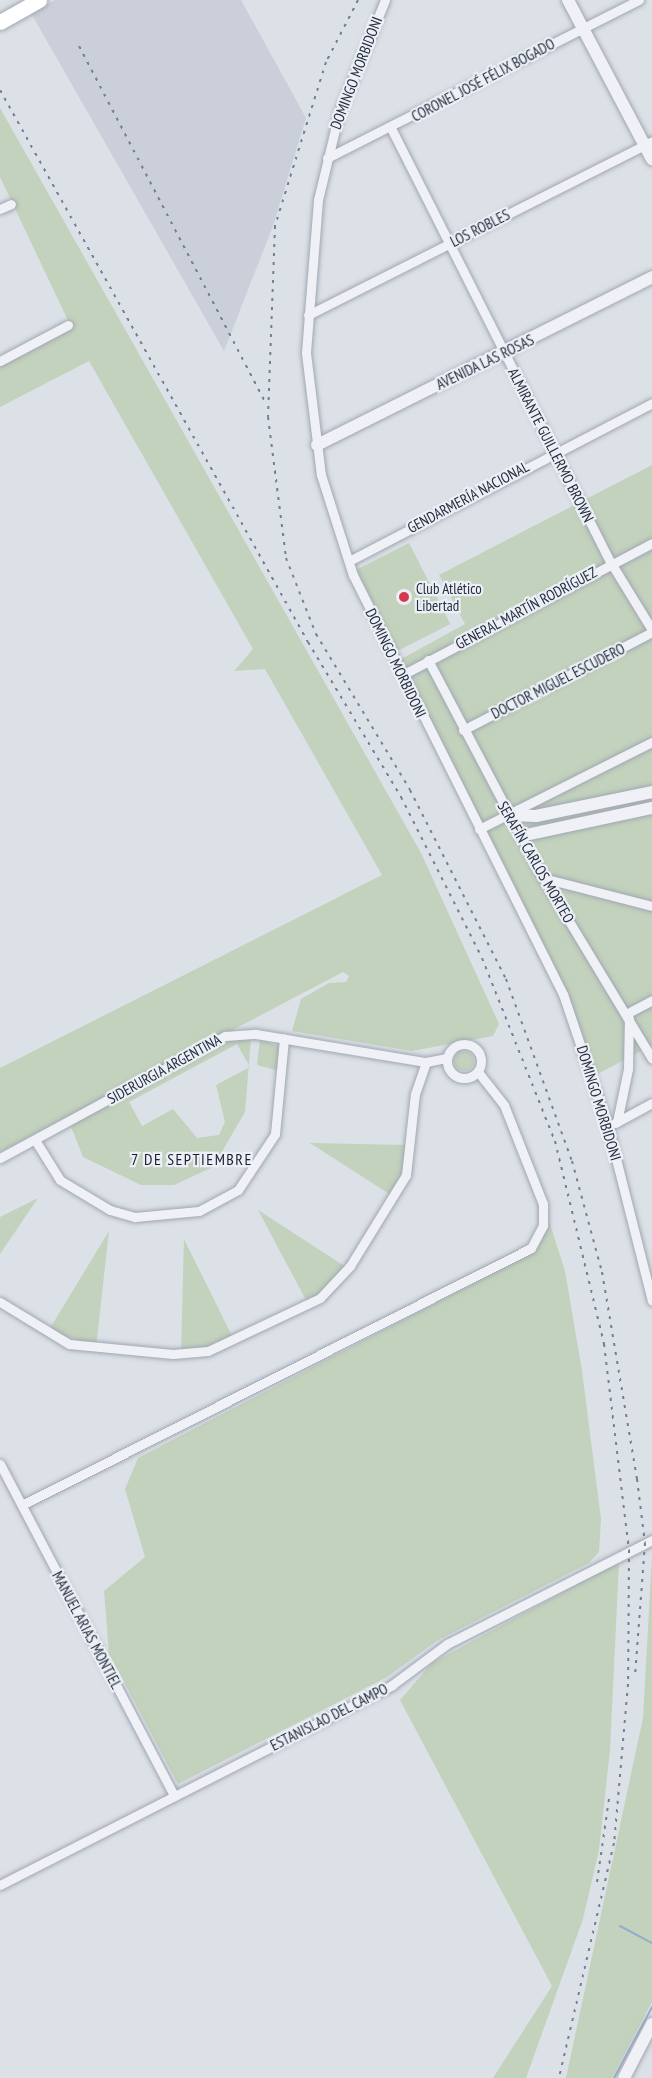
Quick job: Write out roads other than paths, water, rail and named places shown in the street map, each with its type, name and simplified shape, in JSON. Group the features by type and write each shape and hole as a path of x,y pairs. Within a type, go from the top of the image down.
{"main road":[{"path":"0,22 39,0"}],"street":[{"name":"DOMINGO MORBIDONI","path":"385,0 348,85 327,158 308,315 306,353 321,475 349,561 402,675 563,994 608,1127 650,1281 652,1300"},
{"path":"568,0 648,143 652,159"},
{"name":"CORONEL JOSÉ FÉLIX BOGADO","path":"327,158 391,128 639,0"},
{"name":"ALMIRANTE GUILLERMO BROWN","path":"391,128 611,563 652,631"},
{"name":"LOS ROBLES","path":"308,315 648,143"},
{"path":"0,208 11,204"},
{"name":"AVENIDA LAS ROSAS","path":"317,445 652,277"},
{"path":"0,361 68,326"},
{"name":"GENDARMERÍA NACIONAL","path":"349,561 554,451 652,403"},
{"name":"GENERAL MARTÍN RODRÍGUEZ","path":"402,675 652,543"},
{"name":"DOCTOR MIGUEL ESCUDERO","path":"463,730 652,631"},
{"name":"SERAFÍN CARLOS MORTEO","path":"428,660 543,878 652,1059"},
{"path":"479,830 652,742"},
{"path":"509,815 536,816 652,792"},
{"path":"520,836 652,808"},
{"path":"543,878 652,906"},
{"path":"617,1122 628,1069 628,1016 652,1000"},
{"name":"SIDERURGIA ARGENTINA","path":"0,1158 217,1039 238,1033 284,1038 426,1062 446,1058 455,1046 470,1044 480,1055 478,1072"},
{"path":"35,1140 60,1180 110,1210 135,1217 199,1211 238,1190 275,1134 284,1038"},
{"path":"22,1505 531,1248 543,1225 543,1204 504,1105 478,1072 459,1078 449,1070 446,1058"},
{"path":"0,1302 69,1344 173,1354 208,1351 320,1298 350,1266 406,1175 415,1094 426,1062"},
{"path":"608,1127 652,1103"},
{"name":"MANUEL ARIAS MONTIEL","path":"0,1464 174,1796"},
{"name":"ESTANISLAO DEL CAMPO","path":"0,1885 392,1684 447,1644 652,1540"},
{"path":"624,2078 652,2024"}],"waterway":[{"path":"620,1926 652,1943"},
{"path":"614,2078 652,2007"}],"railway":[{"path":"358,0 326,62 275,226 268,417 286,558 316,634 410,790 506,979 572,1161 602,1272 637,1479 645,1543 635,1676"},
{"path":"79,46 266,403"},
{"path":"0,90 308,642 401,797 482,958 555,1141 604,1344 629,1550 628,1684 614,1843 559,2078"},
{"path":"597,1882 609,1799"}],"place":[{"name":"Club Atlético Libertad","path":"404,597"}],"district":[{"name":"7 DE SEPTIEMBRE","path":"192,1159"}]}
